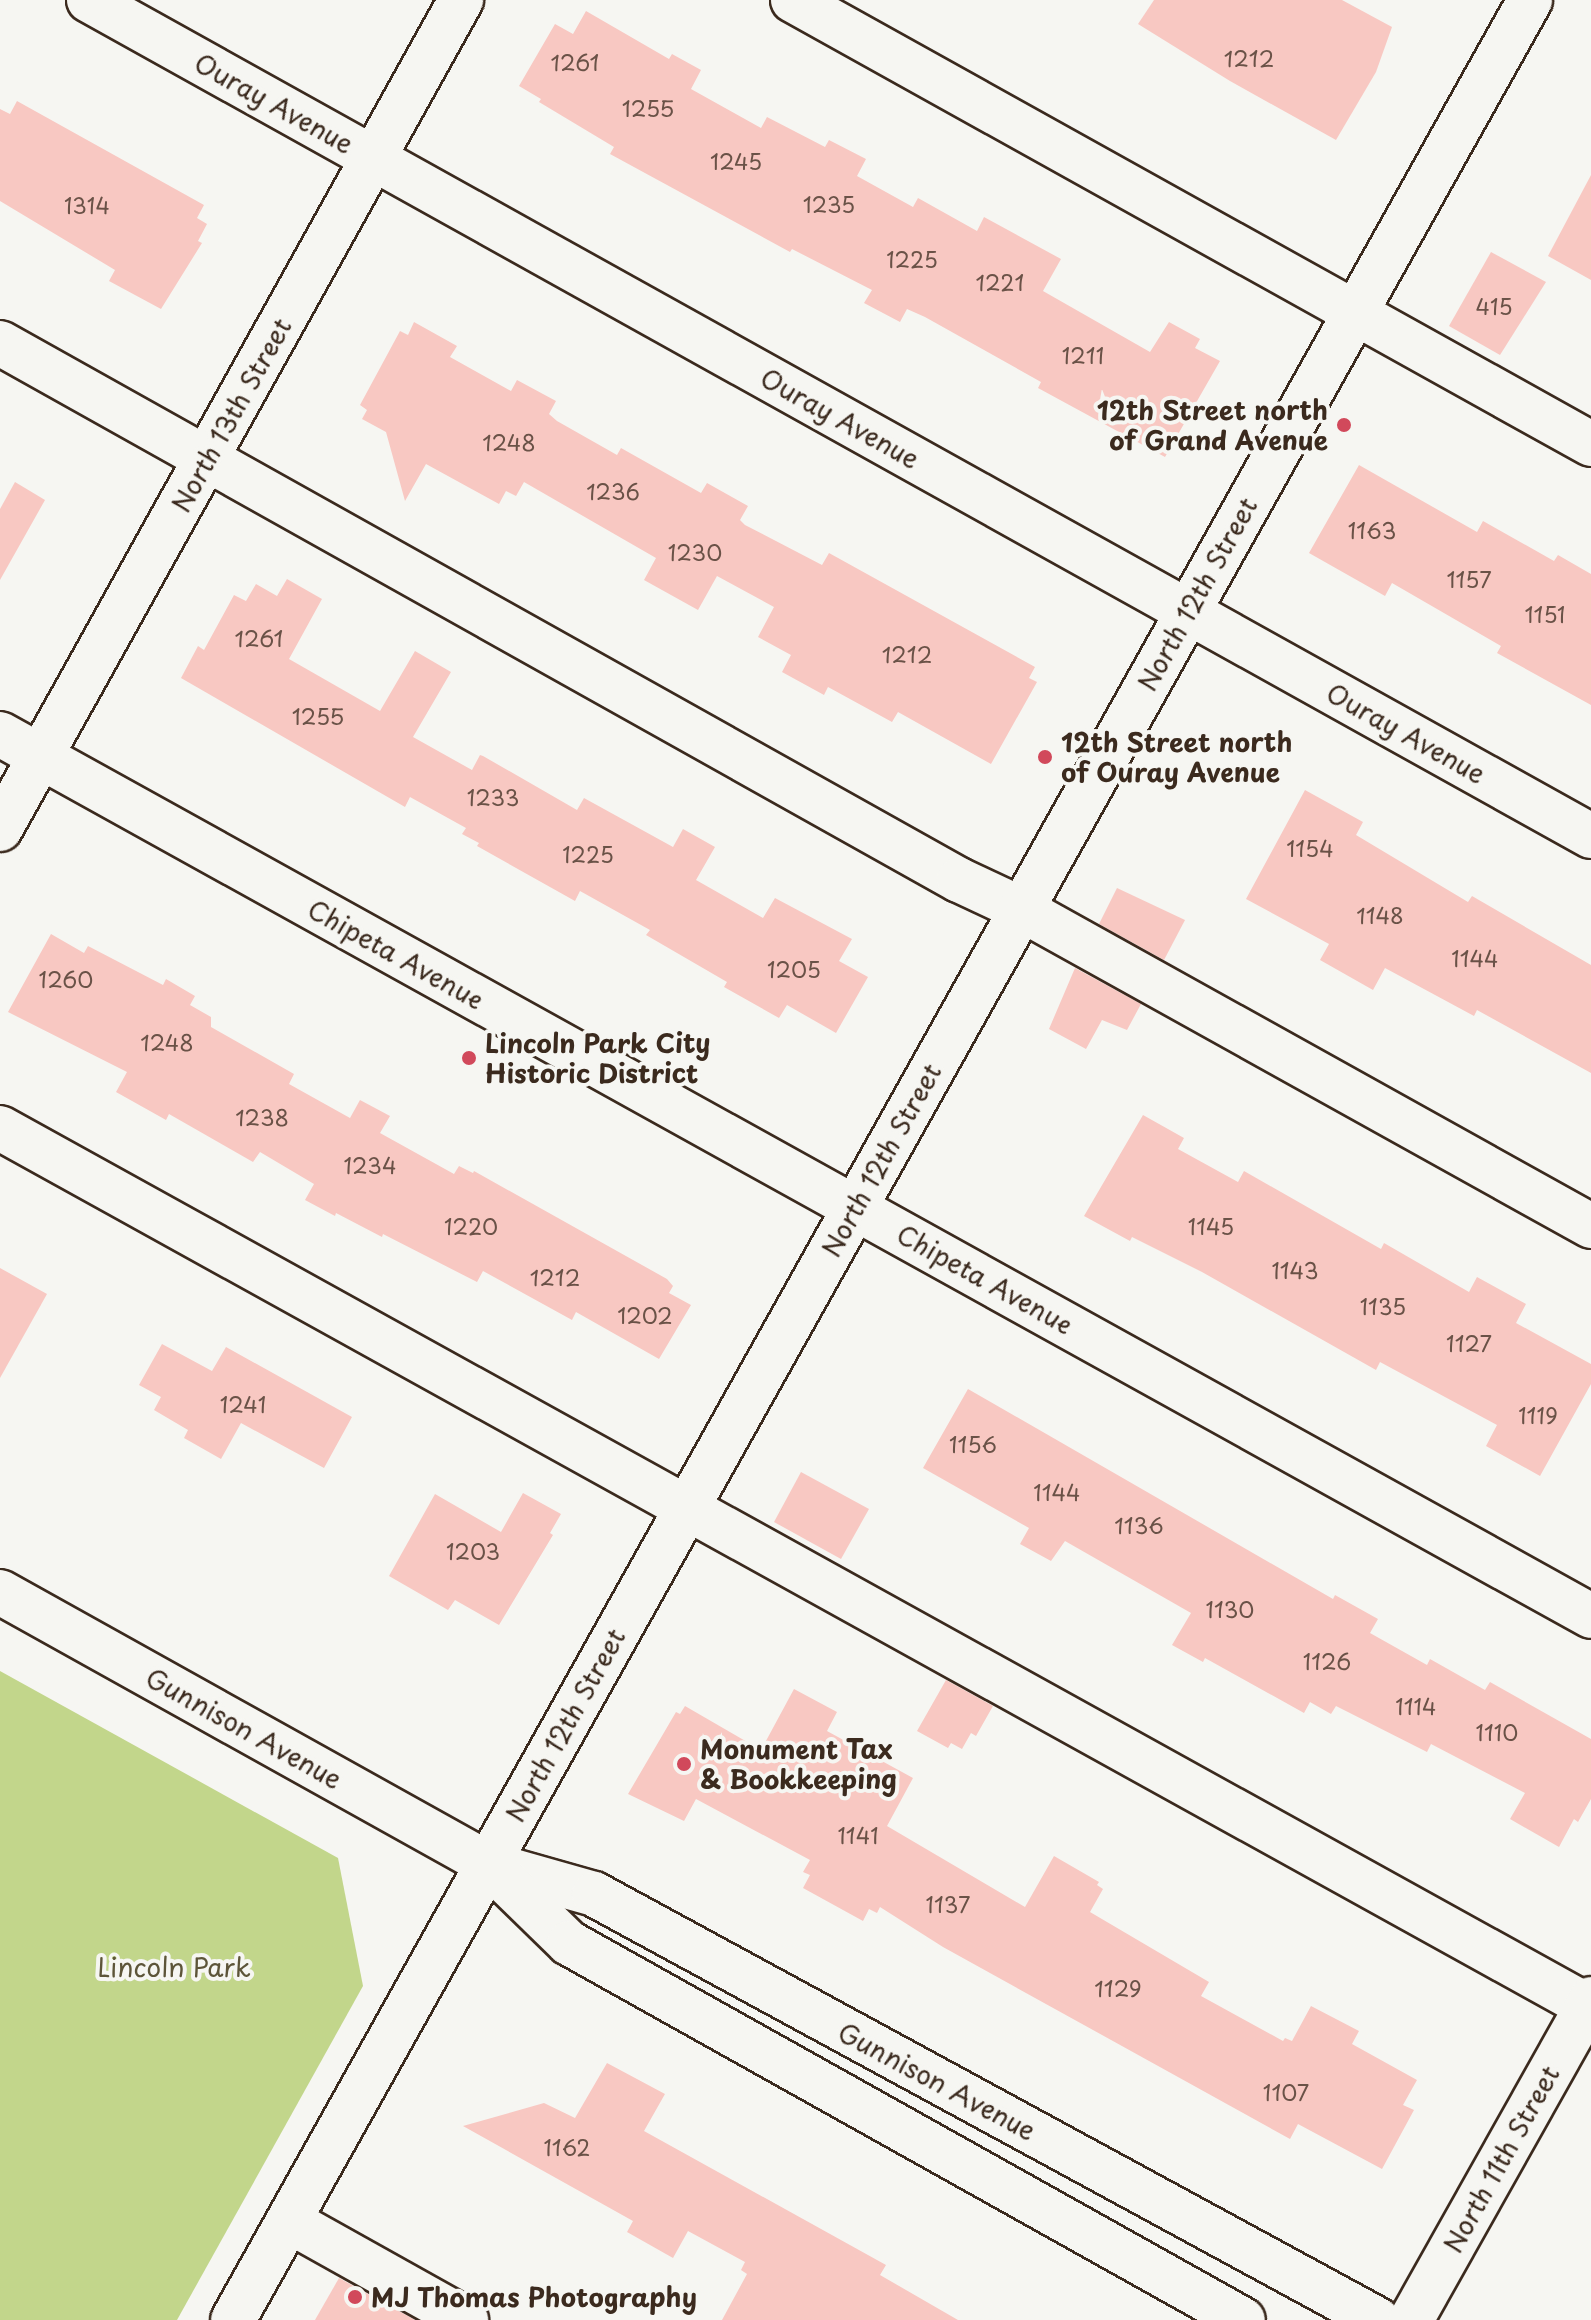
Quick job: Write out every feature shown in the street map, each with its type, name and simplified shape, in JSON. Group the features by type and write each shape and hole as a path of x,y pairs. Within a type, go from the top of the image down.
{"street":[{"name":"Ouray Avenue","path":"89,0 1591,836"},
{"name":"North 13th Street","path":"0,829 461,0"},
{"path":"793,0 1591,444"},
{"name":"North 12th Street","path":"233,2320 1530,0"},
{"path":"0,343 959,880 1021,909 1591,1226"},
{"name":"Chipeta Avenue","path":"0,734 1591,1616"},
{"path":"0,1128 612,1468 687,1506 1590,2004"},
{"name":"Gunnison Avenue","path":"0,1592 488,1864 594,1894 1378,2320"},
{"name":"Gunnison Avenue","path":"488,1864 569,1943 1243,2320"},
{"name":"North 11th Street","path":"1411,2320 1590,2004"},
{"path":"289,2221 466,2320"}],"green space":[{"name":"Lincoln Park","path":"0,1671 338,1858 363,1986 177,2320 0,2320"}],"building":[{"path":"1154,0 1342,0 1392,27 1376,72 1336,140 1230,81 1138,24"},
{"path":"586,11 669,59 672,54 701,70 691,89 761,128 767,117 825,147 829,140 866,159 857,176 913,207 918,198 977,231 984,217 1061,259 1043,291 1150,352 1169,322 1200,339 1195,348 1220,361 1165,457 1038,388 1041,382 925,317 907,309 900,322 864,303 872,290 792,249 790,252 610,154 614,147 539,102 541,99 519,86 555,24 573,34"},
{"path":"17,101 204,205 197,218 207,224 198,241 202,243 161,309 109,281 115,270 0,201 0,109 10,114"},
{"path":"1591,175 1591,280 1548,256"},
{"path":"1491,252 1546,282 1500,355 1449,326"},
{"path":"414,322 457,346 450,357 511,391 517,380 556,401 549,414 617,455 621,448 701,493 707,483 748,506 740,520 745,525 822,565 829,553 1035,667 1029,678 1037,682 991,764 898,712 892,722 828,687 824,695 782,672 791,655 758,637 774,607 717,576 698,610 644,580 656,558 524,482 516,496 506,491 499,504 426,464 405,501 386,432 362,419 367,410 360,405 400,331 408,335"},
{"path":"1359,465 1477,532 1483,521 1554,561 1558,555 1591,574 1591,705 1497,653 1501,646 1392,583 1385,596 1309,553"},
{"path":"15,482 45,500 0,580 0,509"},
{"path":"287,579 322,599 289,659 380,711 415,651 451,672 413,737 472,770 480,755 483,756 577,810 584,798 673,847 683,829 715,847 696,880 763,918 775,898 852,939 839,961 868,977 836,1033 787,1005 779,1018 724,987 727,982 646,935 650,930 580,891 575,901 477,846 479,843 462,834 466,828 410,797 405,807 181,678 198,646 204,650 234,595 246,601 256,584 277,596"},
{"path":"1305,790 1363,822 1356,835 1468,902 1472,896 1591,965 1591,1073 1477,1010 1474,1016 1385,968 1373,990 1320,960 1329,944 1246,899"},
{"path":"1117,888 1185,920 1164,960 1099,924"},
{"path":"51,934 84,953 88,946 163,985 166,979 195,996 190,1005 211,1017 211,1027 294,1074 289,1084 350,1118 360,1100 390,1116 380,1133 454,1174 459,1166 474,1171 667,1279 673,1286 669,1293 691,1305 659,1359 576,1312 572,1320 483,1271 477,1282 383,1234 382,1237 336,1213 335,1216 305,1200 314,1184 260,1152 253,1162 169,1114 166,1120 116,1092 127,1072 8,1012"},
{"path":"1075,968 1141,1004 1127,1030 1102,1020 1086,1049 1049,1029"},
{"path":"1143,1115 1184,1138 1178,1149 1238,1182 1244,1171 1381,1249 1384,1243 1469,1292 1477,1277 1526,1304 1516,1323 1591,1364 1591,1384 1540,1476 1486,1446 1497,1425 1380,1362 1376,1370 1202,1272 1132,1237 1130,1241 1084,1216"},
{"path":"0,1268 47,1294 0,1378"},
{"path":"162,1344 212,1371 226,1347 352,1417 324,1468 241,1423 221,1459 184,1438 188,1430 154,1410 161,1397 139,1385"},
{"path":"968,1389 1333,1599 1335,1595 1378,1619 1370,1633 1427,1665 1430,1659 1485,1690 1490,1682 1591,1739 1591,1799 1578,1822 1574,1819 1559,1847 1510,1819 1525,1793 1431,1744 1427,1752 1336,1706 1331,1714 1310,1702 1304,1713 1205,1658 1203,1662 1172,1645 1191,1613 1065,1541 1051,1561 1020,1544 1029,1528 923,1468"},
{"path":"801,1472 869,1509 841,1559 774,1522"},
{"path":"523,1493 561,1514 550,1533 553,1535 499,1625 455,1600 448,1610 389,1576 435,1494 501,1532"},
{"path":"946,1680 993,1706 976,1736 971,1733 962,1749 951,1743 948,1748 917,1731"},
{"path":"794,1689 837,1712 827,1731 913,1778 887,1826 1025,1907 1054,1856 1099,1882 1097,1885 1103,1889 1090,1912 1209,1982 1201,1996 1283,2041 1285,2038 1292,2041 1311,2006 1359,2031 1352,2044 1417,2080 1403,2105 1414,2110 1382,2169 1298,2124 1290,2139 943,1947 880,1907 877,1913 869,1909 863,1921 803,1888 810,1875 803,1872 810,1860 696,1799 684,1821 628,1794 676,1712 680,1714 685,1706 761,1750"},
{"path":"607,2063 665,2094 644,2131 886,2265 880,2275 958,2320 722,2320 747,2274 741,2270 745,2262 688,2231 673,2258 627,2232 633,2221 463,2126 544,2103 575,2118"},
{"name":"MJ Thomas Photography","path":"339,2278 415,2320 315,2320"}],"place":[{"name":"12th Street north of Grand Avenue","path":"1344,425"},
{"name":"12th Street north of Ouray Avenue","path":"1045,757"},
{"name":"Lincoln Park City Historic District","path":"469,1058"},
{"name":"Monument Tax & Bookkeeping","path":"684,1764"},
{"name":"MJ Thomas Photography","path":"355,2297"}]}
